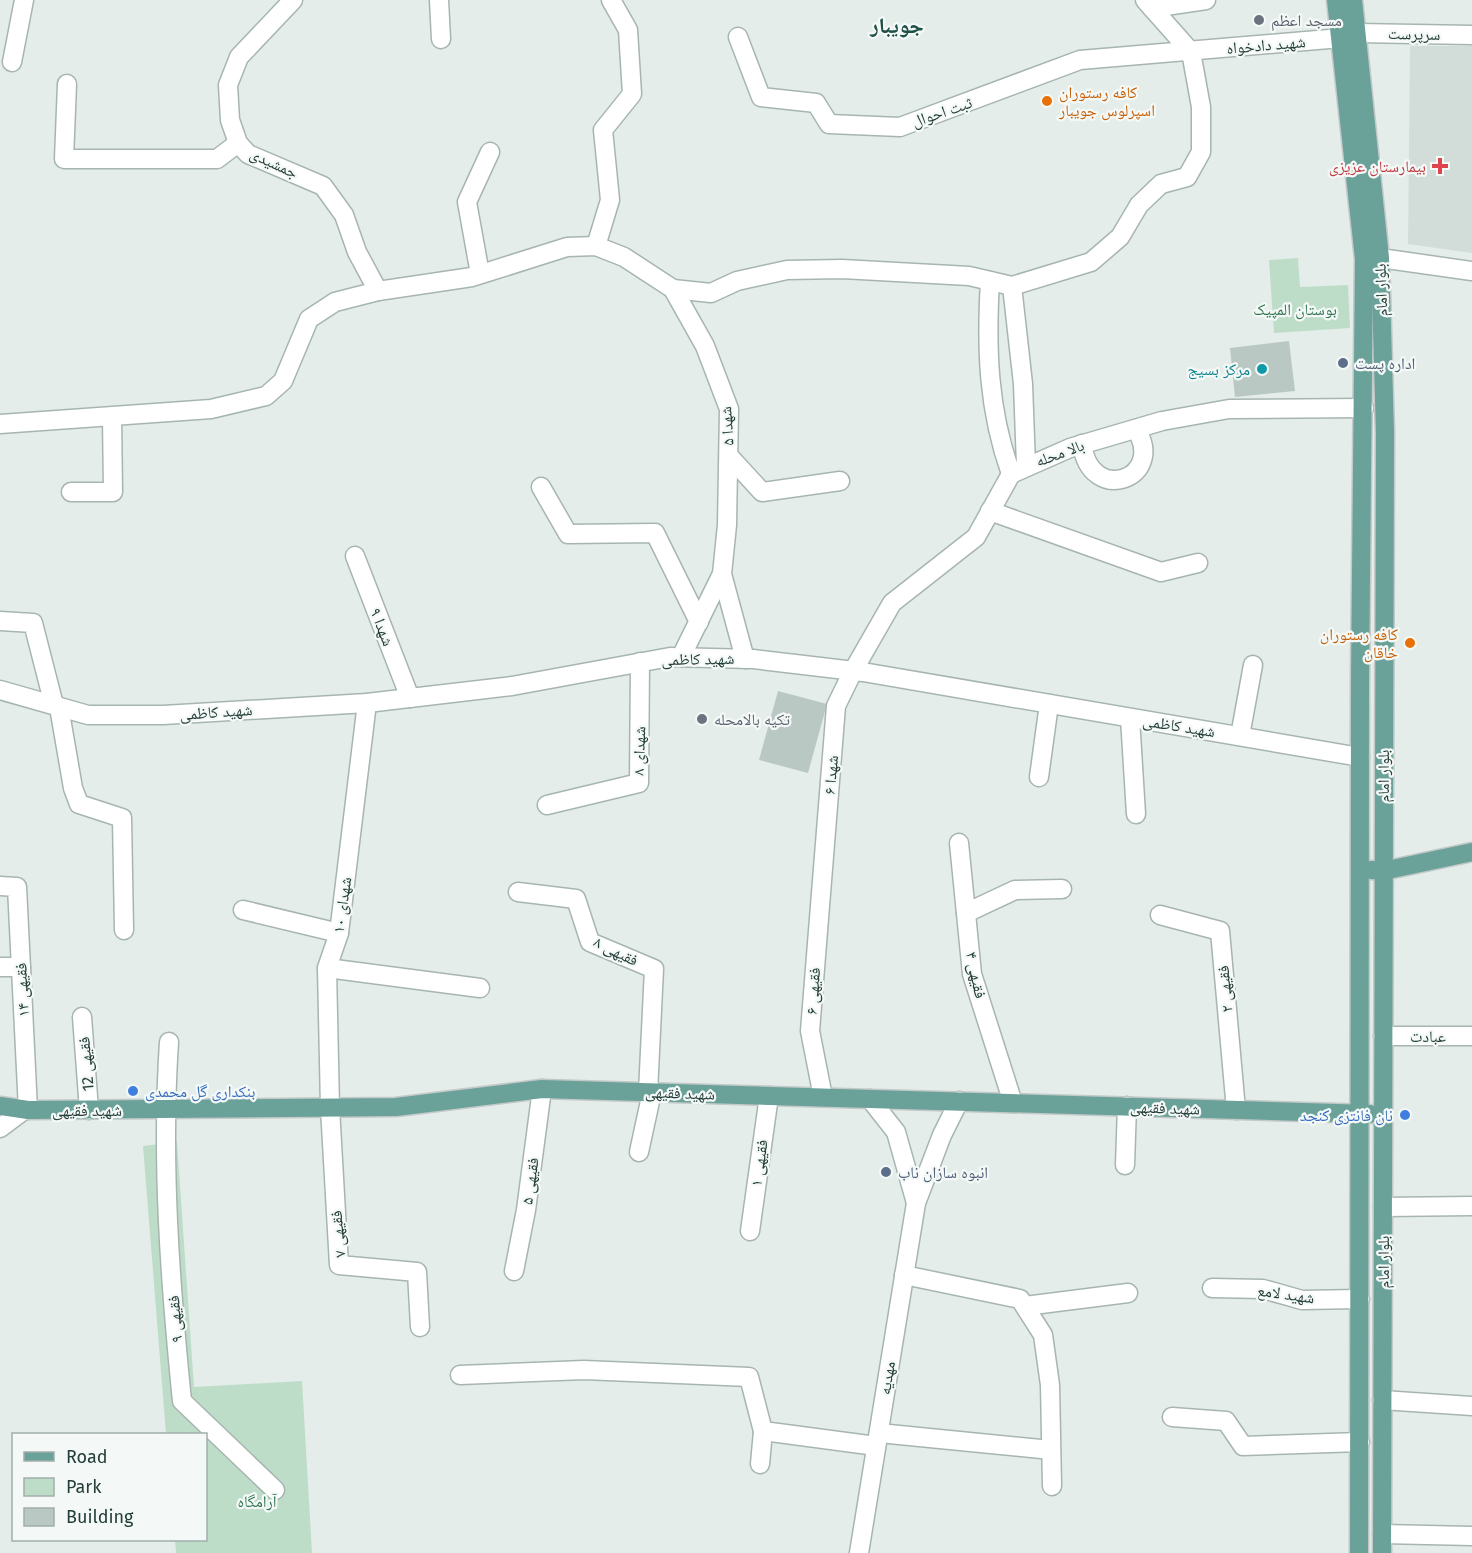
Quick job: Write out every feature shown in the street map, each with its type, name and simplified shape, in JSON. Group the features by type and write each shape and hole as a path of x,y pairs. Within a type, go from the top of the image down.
{"main road":[{"name":"بلوار امام","path":"1336,0 1349,36"},
{"name":"بلوار امام","path":"1353,0 1349,36 1372,258 1385,433 1382,1553"},
{"name":"بلوار امام","path":"1359,1553 1360,757 1364,408 1372,258"},
{"path":"1360,870 1383,871 1472,852"},
{"name":"شهید فقیهی","path":"0,1106 26,1110 396,1107 542,1089 1383,1115"}],"street":[{"path":"12,62 24,0"},
{"name":"جمشیدی","path":"293,0 239,57 228,85 230,120 238,143 248,153 323,186 344,214 357,252 378,291"},
{"path":"439,0 441,39"},
{"path":"596,246 610,200 603,130 632,94 628,30 611,0"},
{"path":"1148,4 1206,0"},
{"path":"0,424 211,410 266,396 283,381 309,319 335,302 378,291 434,284 480,274 567,248 596,246 624,257 673,289 711,293 737,280 798,270 908,272 969,276 1012,286 1090,262 1120,237 1139,205 1161,184 1187,177 1201,152 1201,106 1191,52 1148,4"},
{"name":"سرپرست","path":"1349,36 1472,35"},
{"name":"شهید دادخواه","path":"1191,52 1349,36"},
{"name":"ثبت احوال","path":"738,37 761,97 816,103 829,124 900,127 1080,60 1191,52"},
{"path":"67,84 64,159 216,159 238,143"},
{"path":"480,274 467,202 490,152"},
{"path":"1372,258 1472,271"},
{"path":"990,281 987,340 992,410 1018,470"},
{"path":"853,671 892,603 976,537 990,511 1018,470 1019,328 1012,286"},
{"name":"شهدا ۵","path":"673,289 705,346 729,409 727,525 723,574 746,659"},
{"name":"بالا محله","path":"1018,470 1083,444 1162,421 1229,410 1364,408"},
{"path":"71,492 113,492 112,417"},
{"path":"1083,444 1087,461 1096,475 1111,481 1124,479 1138,469 1144,459 1144,445 1136,429"},
{"path":"729,456 762,492 840,481"},
{"path":"541,487 568,534 655,534 699,622"},
{"path":"990,511 1161,572 1198,563"},
{"name":"شهدا ۹","path":"355,556 410,698"},
{"name":"شهدا ۵","path":"681,657 723,574"},
{"path":"0,621 33,623 56,706 73,788 79,804 122,818 124,930"},
{"name":"شهید کاظمی","path":"0,690 88,715 163,716 367,703 513,686 640,662 681,657 746,659 853,671 1360,757"},
{"name":"شهدای ۸","path":"547,805 639,783 640,662"},
{"path":"1240,736 1253,665"},
{"name":"شهدا ۶","path":"822,884 836,706 853,671"},
{"name":"شهدای ۱۰","path":"330,1108 327,968 339,933 367,703"},
{"path":"1039,777 1048,704"},
{"path":"1130,718 1136,814"},
{"name":"فقیهی ۴","path":"959,843 972,974 1013,1103"},
{"name":"فقیهی ۶","path":"822,884 810,1032 823,1097"},
{"name":"فقیهی ۱۴","path":"0,886 17,887 26,1110"},
{"path":"966,913 1015,890 1062,889"},
{"name":"فقیهی ۸","path":"518,892 576,899 590,942 654,969 650,1092"},
{"path":"243,910 339,933"},
{"name":"فقیهی ۲","path":"1160,915 1220,931 1236,1110"},
{"path":"0,967 21,967"},
{"path":"327,968 480,988"},
{"name":"فقیهی 12","path":"82,1017 89,1110"},
{"name":"عبادت","path":"1383,1036 1472,1036"},
{"name":"فقیهی ۹","path":"169,1042 164,1109 174,1324 182,1401 275,1490"},
{"name":"فقیهی ۵","path":"514,1271 526,1210 542,1089"},
{"path":"639,1152 650,1092"},
{"name":"فقیهی ۱","path":"750,1231 768,1096"},
{"path":"870,1099 896,1132 916,1203"},
{"path":"916,1203 942,1135 959,1101"},
{"path":"1125,1165 1127,1106"},
{"name":"فقیهی ۷","path":"330,1108 339,1265 417,1272 420,1327"},
{"path":"0,1128 26,1110"},
{"name":"مهدیه","path":"859,1553 916,1203"},
{"path":"1383,1208 1472,1206"},
{"path":"904,1275 1020,1299 1025,1306 1043,1335 1050,1385 1052,1486"},
{"name":"شهید لامع","path":"1212,1288 1263,1289 1302,1300 1360,1299"},
{"path":"1025,1306 1128,1293"},
{"path":"460,1375 584,1370 749,1377 763,1431 760,1464"},
{"path":"1382,1400 1472,1406"},
{"path":"1172,1417 1226,1421 1243,1446 1360,1442"},
{"path":"763,1431 1051,1450"},
{"path":"1382,1534 1472,1536"}],"shaded area":[{"name":"بیمارستان عزیزی","path":"1410,46 1472,46 1472,253 1408,244"}],"green space":[{"name":"بوستان المپیک","path":"1298,258 1300,287 1348,285 1350,328 1274,333 1269,260"},
{"name":"آرامگاه","path":"177,1142 194,1387 302,1381 312,1553 176,1553 175,1541 207,1541 207,1433 166,1433 143,1146"}],"building":[{"name":"مرکز بسیج","path":"1289,341 1295,391 1235,397 1230,348"},
{"path":"778,691 827,704 808,773 759,760"}],"place":[{"name":"مسجد اعظم","path":"1259,20"},
{"name":"کافه رستوران اسپرلوس جویبار","path":"1047,101"},
{"name":"بیمارستان عزیزی","path":"1440,166"},
{"name":"اداره پست","path":"1343,363"},
{"name":"مرکز بسیج","path":"1262,369"},
{"name":"کافه رستوران خاقان","path":"1410,643"},
{"name":"تکیه بالامحله","path":"702,719"},
{"name":"بنکداری گل محمدی","path":"133,1091"},
{"name":"نان فانتزی کنجد","path":"1405,1115"},
{"name":"انبوه سازان ناب","path":"886,1172"}],"district":[{"name":"جویبار","path":"897,25"}]}
